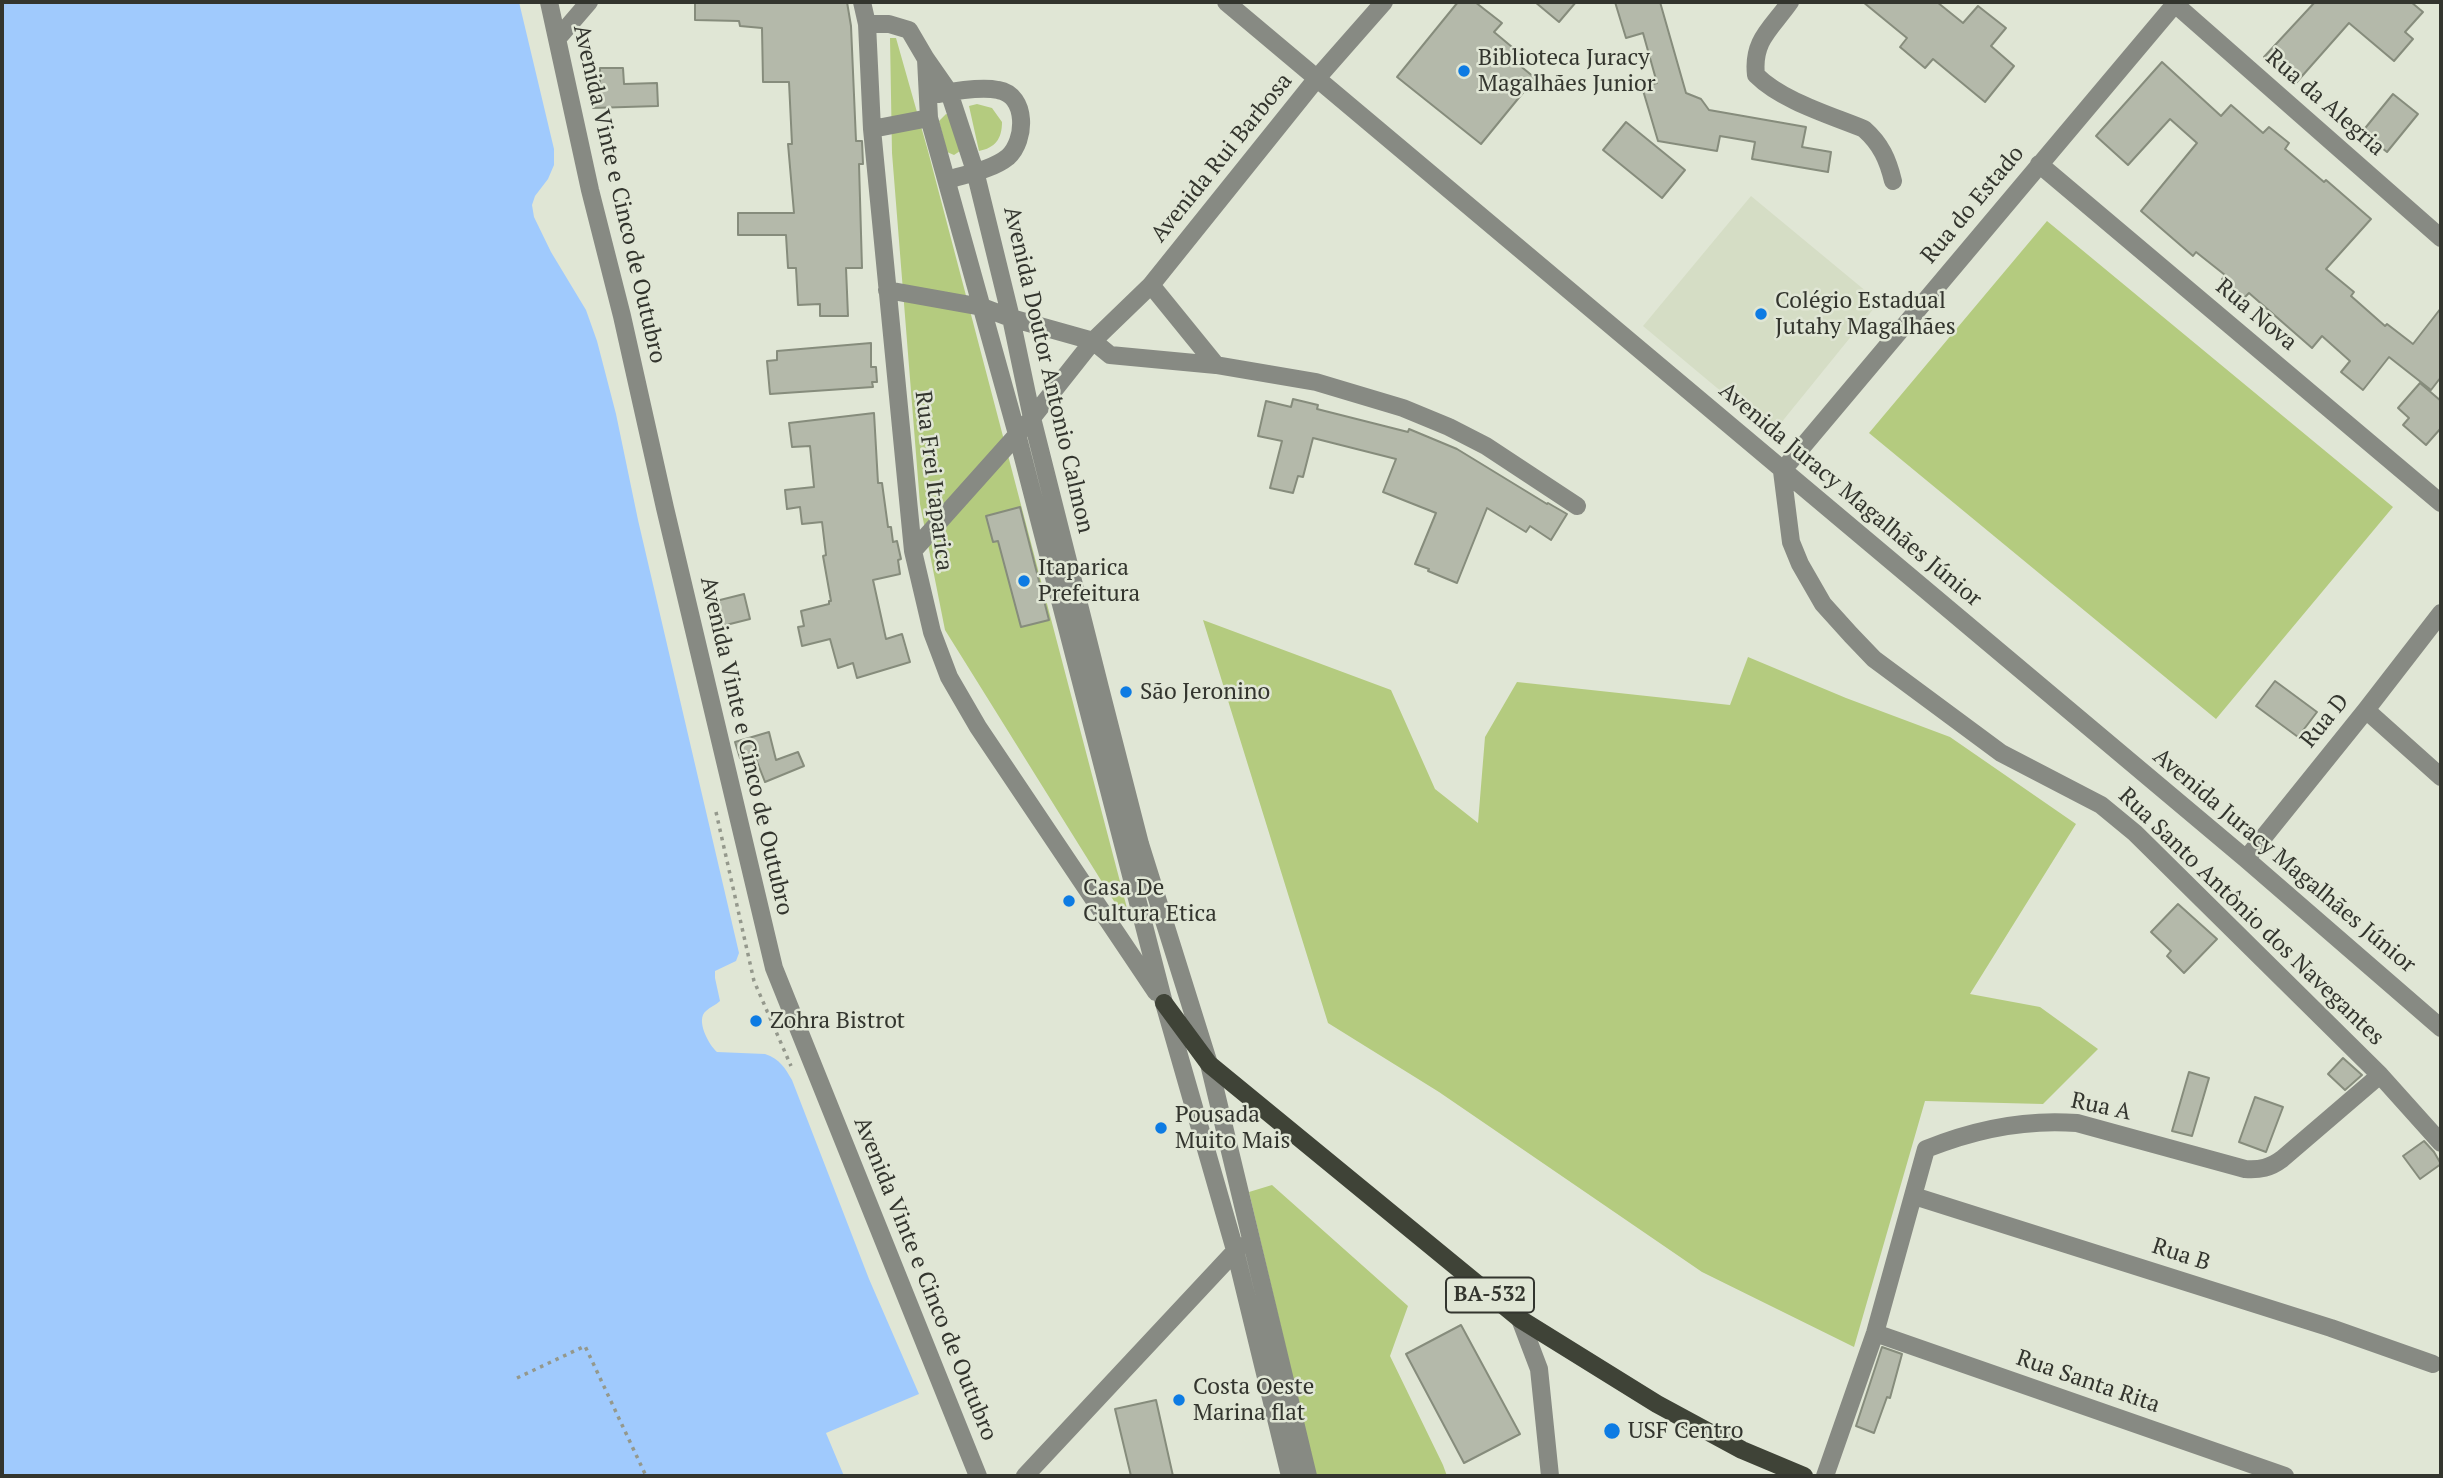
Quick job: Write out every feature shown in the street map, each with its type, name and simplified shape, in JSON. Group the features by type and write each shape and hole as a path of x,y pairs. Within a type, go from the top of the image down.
{"main road":[{"name":"BA-532","path":"1164,1003 1209,1064 1520,1319 1657,1404 1742,1450 1804,1476"}],"street":[{"name":"Avenida Vinte e Cinco de Outubro","path":"549,2 590,190 622,316 774,968 978,1476"},
{"path":"558,38 589,2"},
{"name":"Rua Frei Itaparica","path":"862,2 867,24 872,129 913,551 932,632 953,685 978,727 1164,1003"},
{"name":"Avenida Juracy Magalhães Júnior","path":"1226,2 2246,859 2441,1028"},
{"name":"Avenida Rui Barbosa","path":"913,551 1032,418 1093,341 1151,285 1318,77 1384,2"},
{"path":"1790,2 1759,44 1755,54 1756,75 1781,94 1864,129 1889,162 1893,181"},
{"name":"Rua do Estado","path":"1782,471 2175,4"},
{"name":"Rua da Alegria","path":"2175,4 2441,239"},
{"name":"Avenida Doutor Antonio Calmon","path":"867,24 889,24 909,30 949,92 975,172 1011,318 1091,690"},
{"name":"Avenida Doutor Antonio Calmon","path":"926,59 929,118 1091,690 1132,845 1164,1003 1235,1250 1290,1476"},
{"path":"927,97 949,92 997,89 1011,97 1019,110 1023,126 1013,151 1006,158 975,172 947,180"},
{"path":"872,129 929,118"},
{"name":"Rua Nova","path":"2039,164 2441,503"},
{"path":"1151,285 1216,365"},
{"path":"887,290 982,307 1093,341 1110,355 1216,365 1316,382 1403,408 1486,446 1577,506"},
{"name":"Rua Santo Antônio dos Navegantes","path":"1782,471 1791,542 1800,564 1823,604 1874,659 2001,753 2101,805 2135,833 2380,1074 2441,1143"},
{"name":"Rua D","path":"2246,859 2441,613"},
{"path":"2366,710 2441,777"},
{"name":"Avenida Doutor Antonio Calmon","path":"1132,845 1209,1064 1308,1476"},
{"name":"Rua A","path":"1825,1476 1875,1333 1926,1149 1981,1131 2044,1123 2077,1124 2245,1169 2259,1170 2272,1166 2380,1074"},
{"name":"Rua B","path":"1914,1196 2331,1328 2433,1364"},
{"path":"1025,1476 1250,1236"},
{"path":"1520,1319 1539,1369 1550,1476"},
{"name":"Rua Santa Rita","path":"1875,1333 2285,1476"}],"path":[{"path":"517,1378 585,1346 646,1476"}],"shaded area":[{"name":"Colégio Estadual Jutahy Magalhães","path":"1751,196 1879,302 1772,434 1643,326"}],"green space":[{"path":"890,38 896,38 928,151 1128,912 1122,914 945,630 920,504 892,153"},
{"path":"977,104 992,108 1002,122 1001,133 996,142 979,151 969,106"},
{"path":"946,114 950,115 960,151 954,155 947,152 939,121"},
{"path":"2047,221 2393,507 2216,719 1869,433"},
{"path":"1203,620 1391,690 1435,789 1478,823 1485,737 1517,682 1730,705 1748,657 1950,737 2076,824 1970,994 2040,1007 2098,1049 2043,1104 1925,1101 1854,1347 1702,1272 1439,1092 1328,1023"},
{"path":"1272,1185 1408,1306 1390,1356 1447,1476 1316,1476 1249,1192"}],"water":[{"path":"2,2 519,2 554,149 554,165 532,205 534,217 551,252 586,310 597,341 739,953 736,961 715,971 720,1001 703,1015 703,1026 710,1044 717,1052 765,1054 778,1061 792,1080 869,1279 919,1394 826,1433 844,1476 2,1476"}],"building":[{"path":"695,2 847,2 851,26 856,141 862,141 863,164 859,164 862,268 846,268 848,316 820,316 820,304 798,305 796,268 788,268 786,235 738,235 738,213 794,213 788,144 792,144 789,82 763,82 762,28 740,26 739,21 695,20"},
{"name":"Biblioteca Juracy Magalhães Junior","path":"1458,2 1475,2 1502,23 1494,32 1524,57 1518,64 1535,78 1481,144 1397,77"},
{"path":"1535,2 1576,2 1559,22"},
{"path":"1615,2 1660,2 1686,93 1701,99 1709,110 1806,127 1802,147 1831,152 1828,172 1752,159 1755,142 1720,136 1717,151 1658,141 1642,87 1657,83 1643,33 1626,38"},
{"path":"1863,2 1937,2 1963,23 1978,6 2006,28 1991,46 2014,66 1985,102 1933,59 1925,68 1900,47 1907,38"},
{"path":"2315,2 2411,2 2423,12 2405,32 2413,39 2394,61 2349,23 2295,84 2264,57"},
{"path":"2162,62 2221,116 2231,105 2263,133 2269,127 2289,143 2285,149 2371,219 2326,269 2354,292 2351,296 2385,326 2387,324 2413,344 2441,308 2441,377 2431,390 2389,357 2363,390 2341,372 2350,361 2322,336 2312,348 2249,293 2244,298 2222,279 2225,275 2196,252 2193,256 2141,211 2197,143 2170,119 2128,165 2096,136"},
{"path":"600,68 623,68 624,84 657,83 658,106 593,108 592,85 600,85"},
{"path":"2393,94 2418,114 2387,152 2362,132"},
{"path":"1626,122 1685,170 1662,198 1603,150"},
{"path":"871,343 871,367 876,367 877,382 872,382 873,387 770,394 767,361 777,360 777,351"},
{"path":"2420,383 2441,401 2441,428 2426,445 2403,425 2409,418 2398,408"},
{"path":"1293,399 1318,405 1317,409 1408,432 1409,429 1457,449 1567,514 1551,540 1530,526 1526,532 1487,508 1457,583 1428,571 1429,569 1415,564 1436,513 1383,492 1396,459 1313,438 1303,477 1298,476 1293,493 1270,488 1282,441 1258,436 1266,401 1291,407"},
{"path":"874,413 878,483 882,483 888,527 891,527 893,542 897,541 901,559 898,560 900,574 873,580 886,639 902,634 910,662 857,678 853,663 838,668 830,639 802,646 798,627 804,626 801,611 829,604 831,601 823,556 826,555 822,522 802,524 800,507 787,509 785,490 814,487 810,446 792,447 789,423"},
{"name":"Itaparica Prefeitura","path":"1020,507 1049,620 1021,627 998,541 993,542 986,516"},
{"path":"744,594 750,619 714,628 708,603"},
{"path":"2275,681 2317,712 2298,737 2256,706"},
{"path":"769,732 776,760 798,752 804,766 765,782 754,754 740,758 735,742"},
{"path":"2178,904 2217,939 2184,973 2167,956 2171,951 2151,932"},
{"path":"2343,1058 2362,1075 2345,1090 2328,1074"},
{"path":"2189,1072 2209,1078 2192,1136 2172,1131"},
{"path":"2255,1097 2283,1107 2266,1152 2239,1142"},
{"path":"2424,1141 2441,1164 2420,1179 2403,1156"},
{"path":"1461,1325 1520,1434 1464,1463 1406,1354"},
{"path":"1882,1347 1902,1354 1890,1398 1887,1397 1874,1433 1856,1426"},
{"path":"1156,1400 1173,1476 1131,1476 1115,1409"}],"place":[{"name":"Biblioteca Juracy Magalhães Junior","path":"1464,71"},
{"name":"Colégio Estadual Jutahy Magalhães","path":"1761,314"},
{"name":"Itaparica Prefeitura","path":"1024,581"},
{"name":"São Jeronino","path":"1126,692"},
{"name":"Casa De Cultura Etica","path":"1069,901"},
{"name":"Zohra Bistrot","path":"756,1021"},
{"name":"Pousada Muito Mais","path":"1161,1128"},
{"name":"Costa Oeste Marina flat","path":"1179,1400"},
{"name":"USF Centro","path":"1612,1431"}]}
